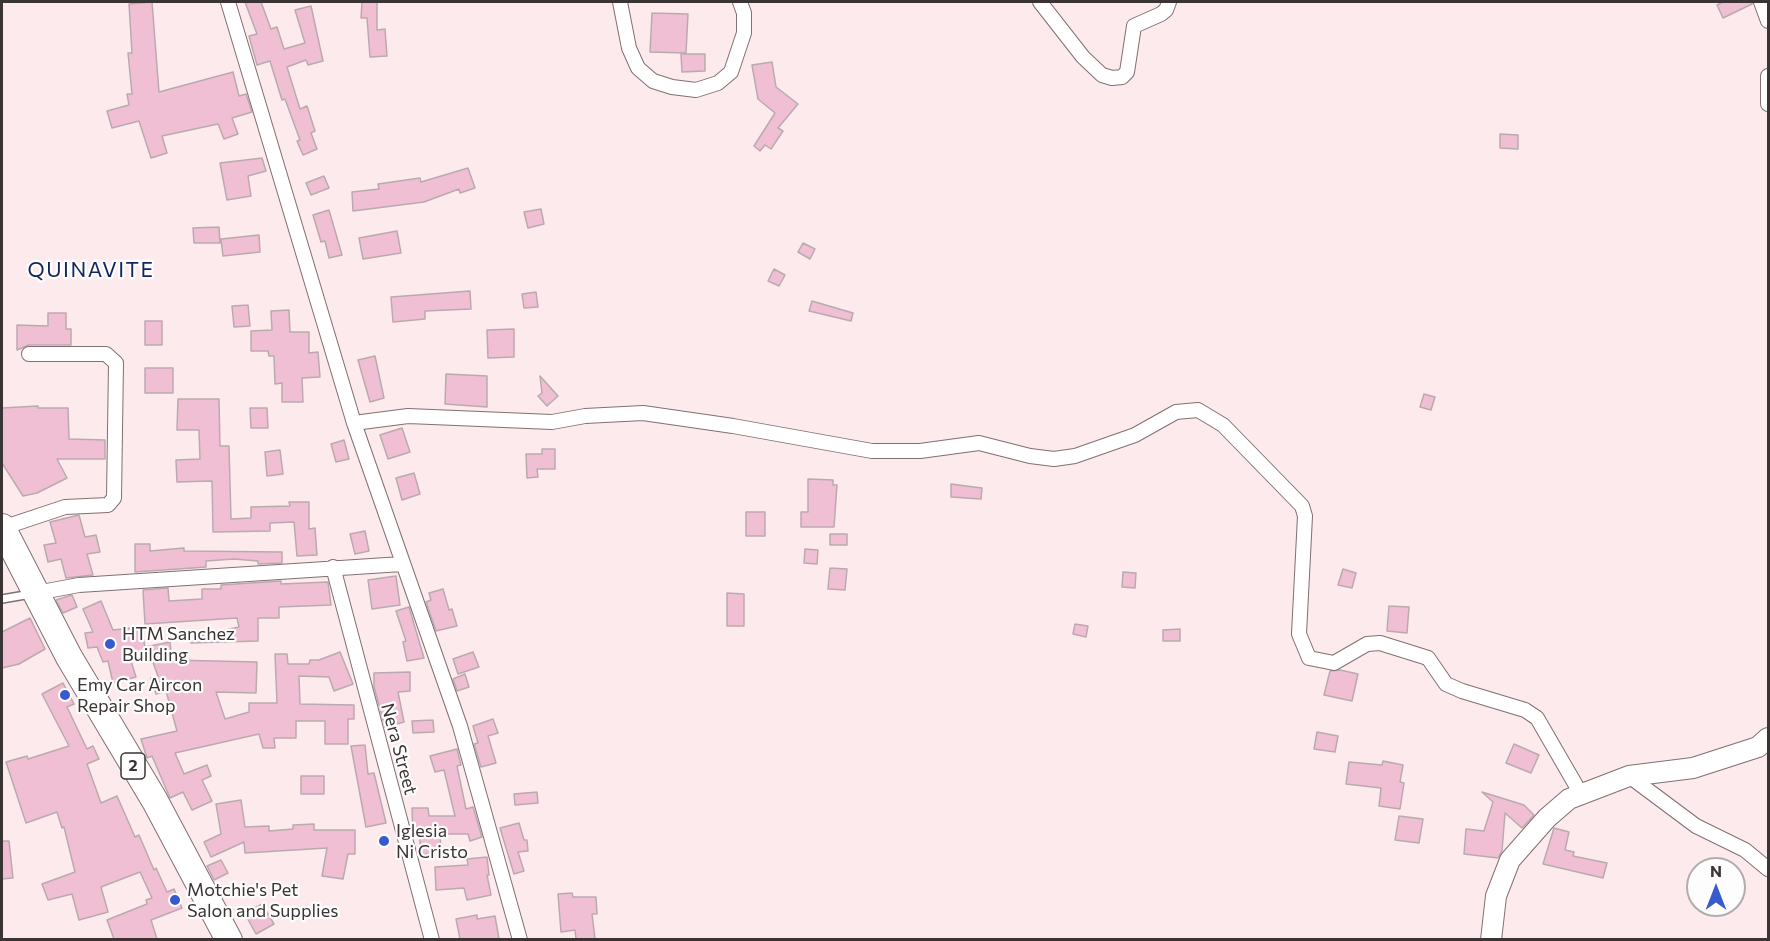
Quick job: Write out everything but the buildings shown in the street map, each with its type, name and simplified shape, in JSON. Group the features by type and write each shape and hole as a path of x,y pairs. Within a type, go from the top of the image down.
{"highway":[{"name":"2","path":"2,528 69,657 155,801 229,939"}],"street":[{"path":"228,2 354,423 460,726 520,939"},
{"path":"620,2 629,48 638,68 654,81 672,87 696,90 718,83 731,72 744,33 744,13 740,2"},
{"path":"1040,2 1083,57 1102,75 1112,78 1122,77 1127,72 1134,26 1161,14 1166,10 1169,2"},
{"path":"1761,2 1768,21"},
{"path":"1768,76 1768,104"},
{"path":"2,528 65,507 108,505 114,498 116,363 106,354 28,354"},
{"path":"354,423 408,416 552,422 585,416 643,413 872,451 920,451 979,443 1054,459 1075,456 1135,435 1176,412 1198,410 1223,426 1302,506 1305,516 1299,634 1304,652 1309,658 1334,663 1367,644 1380,643 1428,658 1446,684 1462,692 1525,710 1537,718 1581,794"},
{"path":"36,593 79,585 402,564"},
{"name":"Nera Street","path":"333,567 432,939"},
{"path":"1491,939 1496,896 1510,860 1559,807 1581,794 1629,776 1693,768 1758,747 1768,738"},
{"path":"1629,776 1696,826 1745,850 1768,869"}],"lane":[{"path":"2,599 36,593"}],"place":[{"name":"HTM Sanchez Building","path":"110,644"},
{"name":"Emy Car Aircon Repair Shop","path":"65,695"},
{"name":"Iglesia Ni Cristo","path":"384,841"},
{"name":"Motchie's Pet Salon and Supplies","path":"175,900"}],"district":[{"name":"QUINAVITE","path":"91,270"}]}
